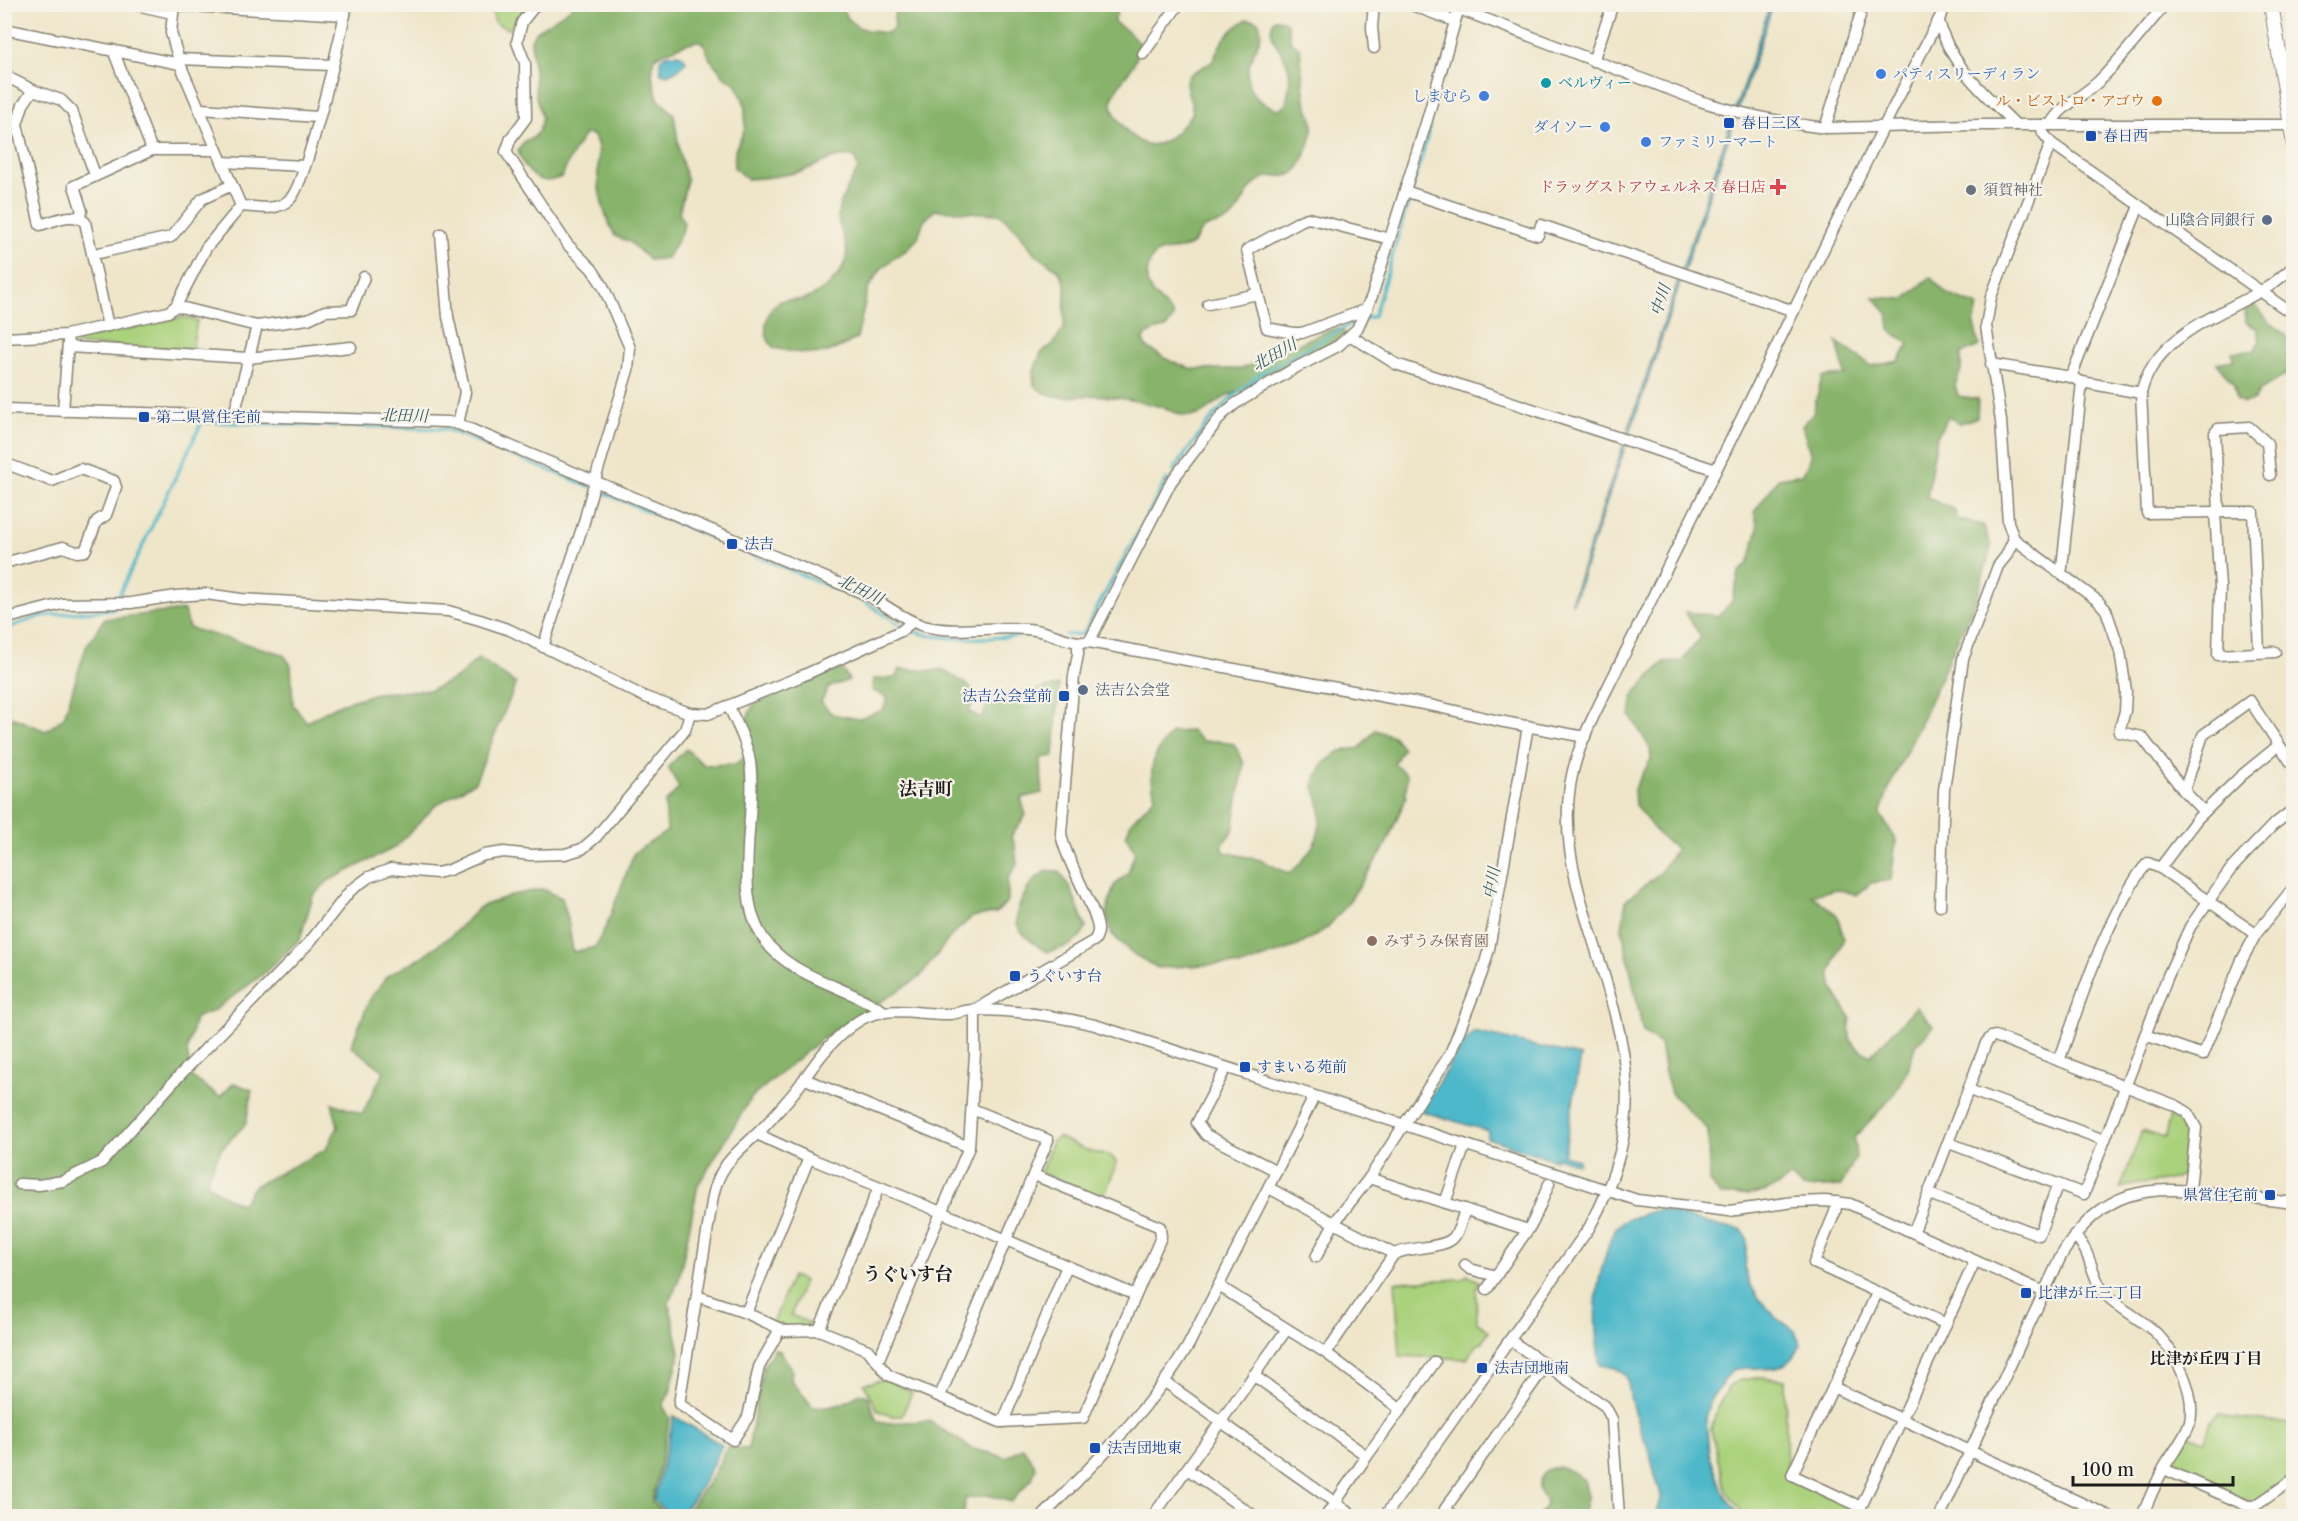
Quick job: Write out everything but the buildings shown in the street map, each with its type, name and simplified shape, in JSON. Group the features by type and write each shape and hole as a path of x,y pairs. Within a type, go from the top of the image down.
{"main road":[{"path":"2271,4 2294,144"}],"street":[{"path":"132,4 173,8 346,10 296,192 283,205 272,208 242,206"},
{"path":"536,4 522,22 517,42 525,63 526,118 507,145 506,152 567,244 592,269 603,286 630,348 628,370 584,522 543,647"},
{"path":"1143,54 1179,4"},
{"path":"1374,4 1372,27 1374,48"},
{"path":"1409,4 1454,21"},
{"path":"1446,4 1723,108 1773,120 1825,128 2292,125"},
{"path":"1593,61 1612,4"},
{"path":"1385,1516 1588,1228 1608,1191 1622,1143 1628,1083 1623,1044 1570,854 1568,818 1570,787 1585,737 1947,4"},
{"path":"2165,4 2120,60 2092,87 2055,115 2045,125 2043,133 2051,143 2294,315"},
{"path":"173,8 171,33 179,61 242,206"},
{"path":"975,1009 1095,940 1099,931 1096,919 1066,854 1061,833 1074,676 1078,654 1171,482 1222,415 1235,404 1295,368 1338,346 1354,333 1365,312 1409,192 1454,21 1461,9"},
{"path":"1825,128 1860,16"},
{"path":"1939,21 1945,43 1959,65 2016,125"},
{"path":"4,29 179,61 332,65"},
{"path":"113,50 152,150"},
{"path":"4,72 11,79 33,90 61,100 72,111 95,175"},
{"path":"33,90 23,105 16,124 40,225 72,216 85,222 94,254 108,326"},
{"path":"201,109 318,117"},
{"path":"2051,143 1988,306 1986,326 2001,421 2008,522 2014,538 2098,601 2106,610 2120,651 2126,691 2125,711 2119,732 2142,737 2184,791 2204,812"},
{"path":"79,218 82,211 74,186 95,175 152,150 216,150"},
{"path":"222,162 305,166"},
{"path":"94,254 171,237 202,199 232,185"},
{"path":"1409,192 1538,235 1540,225 1794,310"},
{"path":"4,338 66,335 168,312 176,306 206,248 242,206"},
{"path":"2059,571 2062,568 2067,535 2077,379 2139,206"},
{"path":"1365,312 1302,333 1267,328 1247,250 1302,219 1308,218 1390,239"},
{"path":"441,234 448,317 465,392 458,424"},
{"path":"2259,652 2253,512 2147,513 2141,393 2145,377 2167,349 2207,318 2269,286 2294,267"},
{"path":"176,306 256,326 308,319 325,311 351,310 364,277"},
{"path":"1208,304 1258,294"},
{"path":"234,416 256,326"},
{"path":"1354,333 1396,364 1620,436 1716,470"},
{"path":"63,411 69,347 66,335"},
{"path":"69,347 248,358 351,346"},
{"path":"1991,364 2141,393"},
{"path":"4,409 458,424 867,595 912,622 945,629 1014,627 1038,630 1083,643 1434,706 1585,737"},
{"path":"2270,475 2267,443 2250,427 2218,429 2216,433 2220,587 2218,655 2275,652"},
{"path":"4,463 52,481 80,469 114,481 116,487 106,514 97,521 85,551 77,552 63,547 4,563"},
{"path":"1940,906 1944,790 1963,658 1998,566 2006,556 2014,538"},
{"path":"4,619 62,604 116,604 206,594 252,600 448,611 510,630 645,697 690,713 708,714 729,707 890,636 912,622"},
{"path":"2184,791 2203,735 2250,701 2294,767"},
{"path":"729,707 743,738 750,761 752,805 748,884 751,910 759,930 770,947 788,962 867,1000 885,1012"},
{"path":"19,1184 39,1185 63,1181 93,1168 110,1156 178,1077 309,943 350,891 369,877 391,869 437,873 484,855 504,852 531,855 565,854 582,849 596,837 684,730 690,713"},
{"path":"1316,1257 1334,1223 1369,1178 1450,1054 1482,973 1530,727"},
{"path":"2160,868 2204,812 2241,776 2279,746"},
{"path":"1949,1143 2084,1194 2145,1035 2190,927 2231,869 2272,826 2294,809"},
{"path":"2059,1061 2115,914 2141,869 2148,863 2160,868 2256,934"},
{"path":"2145,1035 2203,1055 2228,992 2256,934 2294,887"},
{"path":"878,1361 969,1147 975,1054 975,1009"},
{"path":"780,1329 759,1367 748,1417 733,1440 679,1404 716,1183 723,1167 747,1142 759,1135 805,1079 827,1047 862,1018 873,1013 885,1012 951,1014 975,1009 1064,1018 1095,1024 1637,1200 1729,1211 1794,1202 1850,1204 1914,1231 2044,1292"},
{"path":"1914,1231 1986,1043 1995,1036 2177,1106 2187,1113 2196,1128 2190,1190"},
{"path":"1226,1068 1197,1124 1206,1135 1277,1171"},
{"path":"805,1079 969,1147"},
{"path":"1969,1090 2104,1140"},
{"path":"1049,1515 1122,1436 1165,1382 1188,1346 1314,1096"},
{"path":"940,1396 1048,1140 972,1109"},
{"path":"759,1135 1135,1295"},
{"path":"1445,1203 1464,1145"},
{"path":"746,1313 809,1158"},
{"path":"697,1296 746,1313 785,1331 819,1329 868,1350 888,1375 1003,1422 1083,1418 1161,1237 1160,1227 1034,1175"},
{"path":"1369,1178 1528,1230"},
{"path":"1487,1289 1528,1230 1549,1184"},
{"path":"1929,1194 2039,1234 2058,1184"},
{"path":"819,1329 879,1187"},
{"path":"1269,1188 1394,1254"},
{"path":"1943,1516 2044,1292 2074,1236 2097,1212 2137,1193 2159,1189 2190,1190 2294,1203"},
{"path":"1837,1202 1814,1263 1946,1324"},
{"path":"1326,1353 1394,1254 1408,1248 1448,1242 1456,1234 1465,1209"},
{"path":"2074,1236 2083,1243 2096,1281 2104,1292 2156,1333 2170,1350 2180,1367 2189,1395 2190,1423 2164,1468 2142,1516"},
{"path":"1877,1293 1792,1474 1859,1512 1975,1261"},
{"path":"1465,1265 1496,1276"},
{"path":"1003,1422 1067,1266"},
{"path":"1219,1286 1326,1353 1400,1409"},
{"path":"1154,1516 1287,1329"},
{"path":"1510,1340 1605,1406 1612,1419 1619,1516"},
{"path":"1326,1516 1435,1362"},
{"path":"1455,1516 1442,1513 1546,1365"},
{"path":"1253,1375 1367,1456"},
{"path":"1165,1382 1354,1516"},
{"path":"1833,1387 2109,1516"},
{"path":"2164,1468 2248,1506 2255,1506 2294,1479"},
{"path":"1187,1469 1254,1516"}],"green space":[{"path":"491,4 529,5 509,29 495,23"},
{"path":"573,5 841,5 848,19 858,27 887,33 895,27 894,16 898,5 1119,5 1114,22 1140,43 1135,62 1116,91 1112,104 1118,119 1128,132 1147,144 1164,142 1186,121 1193,112 1186,85 1188,77 1212,62 1226,37 1235,27 1248,19 1258,21 1261,30 1249,67 1251,91 1262,102 1270,106 1280,109 1286,104 1289,71 1271,31 1275,19 1283,20 1287,24 1291,42 1300,48 1305,99 1313,122 1311,138 1303,161 1299,168 1290,175 1264,178 1258,181 1249,190 1232,217 1203,229 1189,246 1162,252 1152,258 1147,276 1149,288 1174,317 1166,328 1150,333 1143,341 1146,347 1172,362 1193,369 1241,369 1327,331 1339,328 1344,335 1320,351 1276,371 1252,386 1227,396 1197,415 1183,416 1162,407 1118,398 1093,395 1066,397 1050,395 1034,385 1033,373 1041,353 1053,344 1064,329 1065,283 1058,270 1035,254 1018,231 1000,214 935,210 923,222 918,238 907,250 881,269 868,289 857,338 836,349 817,354 774,348 766,332 768,316 773,307 781,301 805,299 817,293 834,280 845,263 846,248 838,215 843,197 858,168 855,158 834,158 795,173 747,179 734,168 735,150 745,129 745,105 737,85 724,76 710,59 705,46 700,41 658,56 654,58 652,75 658,99 674,114 680,155 687,180 679,213 684,223 682,232 667,258 649,260 630,242 615,236 608,222 600,193 598,150 593,135 586,134 583,137 572,154 562,177 551,181 542,180 533,175 525,166 518,151 524,141 533,138 539,131 542,118 536,96 531,40 535,32"},
{"path":"1930,277 1947,294 1978,306 1974,324 1979,346 1961,354 1961,370 1955,385 1958,396 1978,399 1977,418 1960,423 1948,417 1937,436 1927,498 1954,509 1958,520 1983,525 1991,546 1978,595 1890,785 1880,814 1896,840 1891,880 1871,883 1857,895 1837,889 1812,895 1837,915 1844,938 1830,973 1833,989 1851,1019 1849,1033 1852,1042 1870,1056 1916,1007 1933,1026 1915,1046 1908,1069 1894,1095 1854,1138 1856,1157 1841,1186 1803,1188 1791,1177 1774,1188 1758,1194 1721,1195 1709,1182 1708,1130 1671,1093 1660,1044 1643,1032 1622,929 1626,900 1660,873 1676,849 1658,834 1635,805 1634,789 1651,759 1650,748 1630,715 1633,695 1664,662 1682,661 1701,637 1685,612 1719,616 1732,601 1739,573 1749,562 1758,528 1754,512 1779,478 1803,474 1811,456 1802,426 1813,414 1822,377 1845,375 1837,342 1872,366 1899,361 1909,344 1890,330 1888,314 1874,297 1905,299"},
{"path":"2252,301 2267,320 2291,339 2293,338 2293,370 2260,390 2254,400 2243,403 2237,399 2234,385 2217,363 2233,360 2232,352 2254,351 2260,340 2257,329 2246,322 2245,308"},
{"path":"184,317 197,321 192,349 78,345 73,341"},
{"path":"184,610 189,628 283,654 291,665 293,705 307,722 340,704 377,693 431,690 458,677 479,658 516,684 475,782 436,805 396,847 328,881 313,896 300,939 262,975 213,1011 195,1018 187,1052 192,1077 220,1097 234,1083 252,1090 246,1124 221,1149 206,1182 225,1197 242,1204 254,1186 325,1150 338,1127 332,1103 362,1114 384,1071 351,1046 370,999 387,976 418,959 453,934 480,907 512,895 543,889 562,898 573,952 595,947 607,924 634,853 667,831 665,803 679,788 668,767 686,749 704,765 735,764 753,751 746,720 753,705 824,674 842,669 849,680 829,687 821,702 832,714 859,719 883,710 888,698 872,690 873,679 896,678 900,669 933,671 941,669 968,685 975,695 969,712 982,718 989,702 1059,685 1054,756 1041,758 1042,793 1021,798 1026,815 1011,836 1015,845 1017,864 1008,879 1008,901 996,913 972,917 951,936 920,977 820,1040 751,1098 698,1185 679,1279 669,1303 680,1352 670,1392 663,1406 670,1418 652,1502 668,1516 5,1516 4,684 9,716 46,731 64,717 86,647 104,619"},
{"path":"1375,730 1393,736 1403,748 1394,764 1407,775 1406,797 1385,847 1346,906 1327,928 1300,945 1242,966 1220,964 1158,968 1131,953 1112,934 1106,914 1114,886 1128,873 1135,851 1126,836 1131,822 1155,797 1152,777 1153,762 1172,732 1192,731 1202,741 1234,744 1244,763 1233,831 1222,844 1224,852 1261,860 1289,874 1308,854 1318,833 1320,810 1313,784 1323,764 1340,751 1360,748"},
{"path":"1059,871 1072,891 1086,928 1070,945 1047,952 1020,930 1017,920 1018,912 1024,896 1040,875 1045,872"},
{"path":"2171,1113 2179,1116 2185,1129 2182,1175 2167,1180 2120,1188 2142,1131 2164,1138"},
{"path":"1058,1137 1088,1151 1111,1156 1117,1163 1105,1194 1094,1194 1043,1174 1041,1171 1052,1141"},
{"path":"1467,1275 1480,1282 1476,1289 1477,1322 1489,1331 1481,1343 1476,1345 1467,1359 1400,1356 1395,1282 1462,1279"},
{"path":"792,1276 804,1281 791,1315 816,1326 786,1329 773,1323"},
{"path":"774,1349 780,1351 792,1369 791,1380 813,1407 837,1405 860,1394 868,1396 877,1421 882,1423 929,1421 973,1449 1006,1457 1023,1447 1036,1467 1032,1479 1011,1502 988,1495 965,1499 964,1516 684,1516 714,1474 727,1447 748,1449 763,1367"},
{"path":"1761,1377 1785,1380 1787,1477 1850,1507 1852,1512 1839,1516 1748,1516 1741,1511 1725,1489 1711,1430 1716,1412 1728,1388 1737,1381"},
{"path":"885,1379 912,1392 902,1416 892,1416 878,1411 864,1384"},
{"path":"2220,1413 2230,1418 2293,1424 2293,1473 2256,1501 2248,1501 2168,1466 2186,1435 2205,1440 2211,1421"},
{"path":"1558,1467 1573,1472 1584,1480 1588,1495 1583,1516 1539,1516 1546,1501 1540,1490 1540,1480 1546,1471"}],"water":[{"path":"1770,5 1773,5 1573,603 1571,602"},
{"path":"665,55 683,56 686,61 667,75 661,73 660,60"},
{"path":"1474,1032 1581,1056 1564,1155 1579,1160 1578,1164 1557,1157 1555,1160 1487,1138 1488,1131 1421,1111 1458,1051"},
{"path":"1657,1210 1721,1227 1741,1229 1747,1238 1745,1271 1750,1284 1759,1299 1776,1317 1795,1331 1801,1345 1786,1364 1778,1368 1732,1370 1710,1400 1706,1415 1709,1453 1722,1491 1740,1516 1659,1516 1657,1511 1661,1500 1660,1491 1632,1404 1626,1376 1616,1368 1600,1365 1595,1321 1597,1294 1602,1266 1611,1237 1615,1229 1624,1222"},
{"path":"674,1416 722,1445 694,1497 679,1513 672,1516 654,1501"}],"waterway":[{"name":"北田川","path":"1444,78 1466,4"},
{"name":"北田川","path":"1412,190 1430,128"},
{"name":"北田川","path":"1364,319 1374,316 1410,197"},
{"name":"北田川","path":"1173,471 1208,423 1229,400 1260,374 1355,322"},
{"name":"北田川","path":"117,599 202,422 446,429 591,487"},
{"name":"北田川","path":"1066,635 1083,634 1167,479"},
{"name":"北田川","path":"597,490 862,600 902,626"},
{"name":"北田川","path":"4,629 41,616 113,609 115,605"},
{"name":"北田川","path":"908,629 936,637 954,638 1038,635"}],"place":[{"name":"パティスリーディラン","path":"1881,74"},
{"name":"ベルヴィー","path":"1546,83"},
{"name":"しまむら","path":"1484,96"},
{"name":"ル・ビストロ・アゴウ","path":"2157,101"},
{"name":"春日三区","path":"1729,123"},
{"name":"ダイソー","path":"1605,127"},
{"name":"春日西","path":"2091,136"},
{"name":"ファミリーマート","path":"1646,142"},
{"name":"ドラッグストアウェルネス 春日店","path":"1778,187"},
{"name":"須賀神社","path":"1971,190"},
{"name":"山陰合同銀行","path":"2267,220"},
{"name":"第二県営住宅前","path":"144,417"},
{"name":"法吉","path":"732,544"},
{"name":"法吉公会堂","path":"1083,690"},
{"name":"法吉公会堂前","path":"1064,696"},
{"name":"みずうみ保育園","path":"1372,941"},
{"name":"うぐいす台","path":"1015,976"},
{"name":"すまいる苑前","path":"1245,1067"},
{"name":"県営住宅前","path":"2270,1195"},
{"name":"比津が丘三丁目","path":"2026,1293"},
{"name":"法吉団地南","path":"1482,1368"},
{"name":"法吉団地東","path":"1095,1448"}],"district":[{"name":"法吉町","path":"926,789"},
{"name":"うぐいす台","path":"908,1274"},
{"name":"比津が丘四丁目","path":"2206,1358"}],"water label":[{"name":"中川","path":"1660,300"},
{"name":"中川","path":"1491,883"}]}
